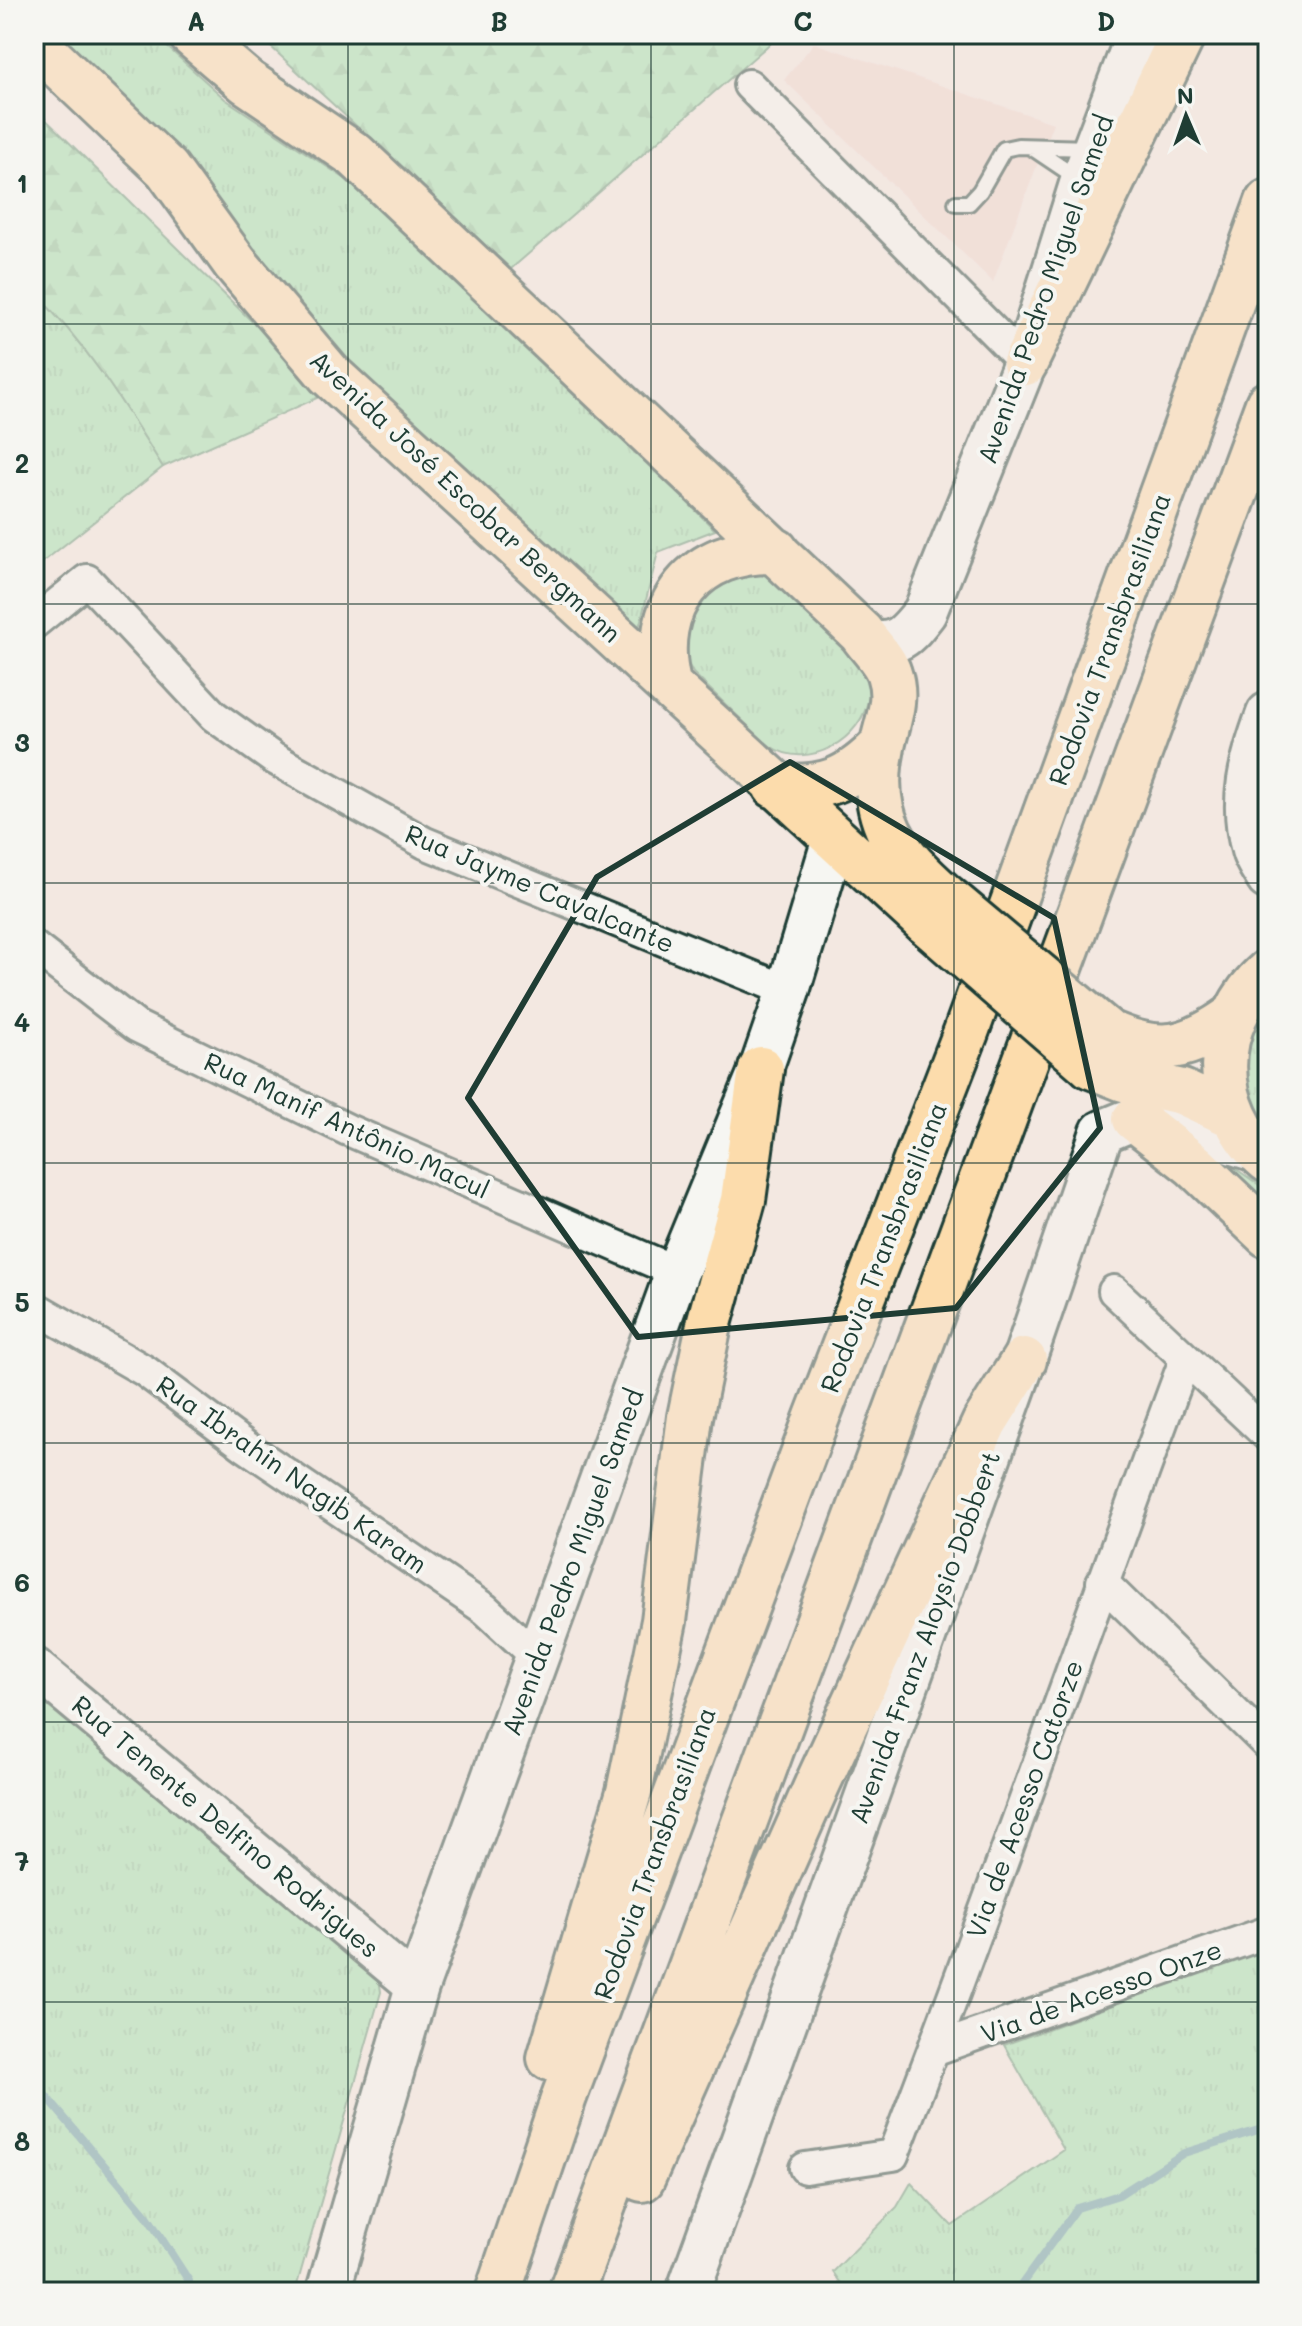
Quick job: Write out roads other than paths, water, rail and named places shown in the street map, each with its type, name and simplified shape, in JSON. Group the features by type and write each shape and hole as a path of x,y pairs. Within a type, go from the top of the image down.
{"main road":[{"path":"191,34 247,82 355,155 776,551 867,642 889,673 891,711 879,774 883,822 895,844 917,871 937,910 1099,1049 1124,1079 1182,1092 1253,1142"},
{"name":"Avenida Pedro Miguel Samed","path":"867,642 894,643 908,633 925,612 1025,363 1088,164 1138,34"},
{"path":"1025,363 1183,34"},
{"name":"Avenida José Escobar Bergmann","path":"34,42 167,169 235,263 329,374 834,839 937,910"},
{"name":"Rodovia Transbrasiliana","path":"496,2292 564,2097 817,1417 966,1032 1268,202"},
{"path":"571,2292 1268,404"},
{"path":"668,683 663,661 663,638 668,616 685,587 710,564 731,555 753,550 776,551"},
{"path":"1268,714 1245,793 1253,852 1268,878"},
{"path":"775,786 805,789 835,782 861,767 882,746"},
{"name":"Avenida Pedro Miguel Samed","path":"328,2292 417,1987 677,1272 761,1069 834,839"},
{"path":"1253,1142 1227,1097 1223,1056 1234,1016 1243,998 1268,972"},
{"path":"1099,1049 1185,1045 1210,1033 1234,1016"},
{"path":"496,2292 499,2225 629,1792 664,1621 690,1417 710,1320 743,1200 761,1069"},
{"path":"1135,1119 1201,1131 1211,1137 1253,1142"},
{"path":"1135,1119 1194,1165 1268,1235"},
{"name":"Avenida Franz Aloysio Dobbert","path":"688,2292 1024,1360 1102,1132 1135,1119"},
{"path":"579,2292 597,2270 619,2230 817,1785 985,1422 1024,1360"}],"street":[{"path":"749,85 1025,363"},
{"name":"Rua Jayme Cavalcante","path":"34,623 87,580 214,716 273,758 425,843 788,991"},
{"name":"Rua Manif Antônio Macul","path":"34,947 136,1026 348,1130 677,1272"},
{"path":"1114,1291 1268,1436"},
{"name":"Rua Ibrahin Nagib Karam","path":"34,1307 145,1371 245,1446 485,1609 537,1657"},
{"name":"Via de Acesso Catorze","path":"805,2168 893,2155 1185,1360"},
{"path":"1102,1582 1268,1745"},
{"name":"Rua Tenente Delfino Rodrigues","path":"34,1667 417,1987"},
{"name":"Via de Acesso Onze","path":"933,2050 1268,1932"}],"lane":[{"path":"956,203 969,203 980,191 1004,149 1030,147 1088,164"},
{"path":"1030,147 1088,164"}],"waterway":[{"path":"34,2082 147,2216 189,2281 189,2292"},
{"path":"1016,2292 1077,2208 1119,2195 1184,2153 1268,2127"}]}
